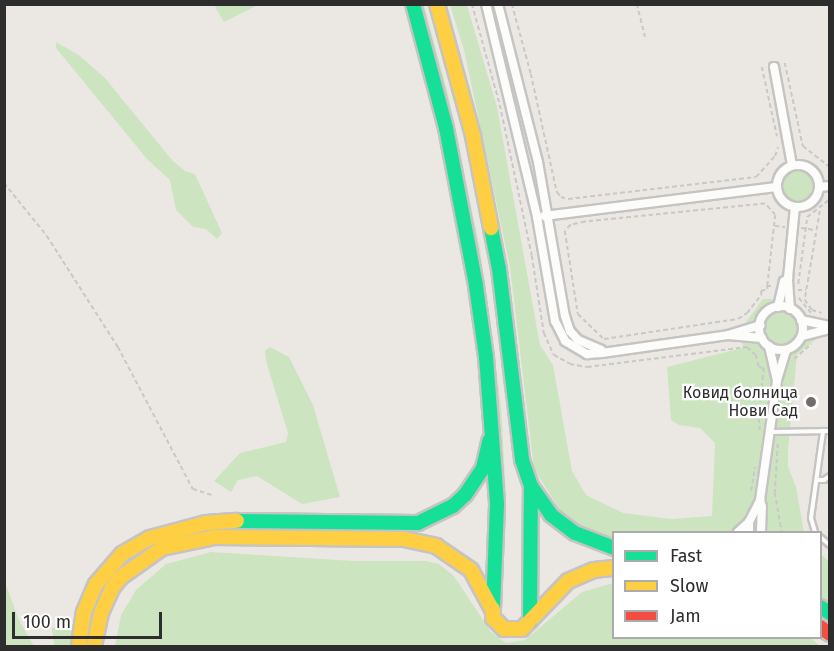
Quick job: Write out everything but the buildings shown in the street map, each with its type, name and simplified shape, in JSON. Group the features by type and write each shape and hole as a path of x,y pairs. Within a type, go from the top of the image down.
{"highway":[{"path":"413,4 446,128 476,286 493,421 497,505 492,609"},
{"path":"437,4 473,136 499,269 518,442 531,486 544,507 568,529 587,539 612,547"},
{"path":"79,646 84,612 96,584 114,562 136,545 166,532 206,523 418,523 453,506 465,495 483,468 493,421"},
{"path":"530,621 532,606 531,486"},
{"path":"94,646 101,613 112,588 127,572 162,549 214,537 404,538 436,546 471,570 492,609 496,622 504,629 518,630 530,621 568,581 594,570 612,568"}],"street":[{"path":"486,4 537,217 557,329 565,341 578,351 587,354 728,335 759,325 767,312 778,307 790,309 801,320 818,322 830,328"},
{"path":"498,4 525,105 549,216 565,316 570,331 584,344 607,352"},
{"path":"774,67 792,165"},
{"path":"792,165 805,165 811,169 819,180 819,187 818,194 809,204 795,207 782,201 776,188 780,173 792,165"},
{"path":"819,187 830,186"},
{"path":"537,217 776,188"},
{"path":"790,309 788,278 795,207"},
{"path":"778,307 784,282 788,278"},
{"path":"761,531 760,501 777,380 786,350 798,343 802,336 801,320"},
{"path":"759,325 762,338 769,346 777,380"},
{"path":"802,336 830,328"},
{"path":"728,335 762,338"},
{"path":"769,346 786,350"},
{"path":"739,531 749,522 760,501"},
{"path":"749,522 749,531"},
{"path":"762,523 766,531"}],"lane":[{"path":"815,531 811,523 823,431"},
{"path":"771,432 830,431"},
{"path":"817,480 824,480 830,476"}],"path":[{"path":"472,4 500,105 532,255 544,333 554,355 570,364 587,367 747,347 756,355 759,367 764,368 759,419 761,436"},
{"path":"512,4 531,74 557,192 561,197 568,199 756,177 775,156 778,146 762,67"},
{"path":"636,4 645,37"},
{"path":"785,63 803,146 830,167"},
{"path":"4,183 47,236 118,347 193,489 212,495"},
{"path":"818,322 818,318 803,304 798,290 807,217 830,199"},
{"path":"761,291 761,296 738,320 604,339 578,314 565,231 571,225 585,222 765,204 775,215 768,286"},
{"path":"818,322 822,312 812,310 805,300 820,209"},
{"path":"751,494 755,465"}],"green space":[{"path":"219,5 258,5 224,22 215,7"},
{"path":"420,5 424,5 448,94 480,249 501,405 506,496 502,495 497,404"},
{"path":"450,5 467,5 497,107 540,345 553,365 572,471 586,495 623,513 672,519 712,516 715,443 700,428 679,425 671,420 667,367 742,348 746,322 763,299 791,299 822,335 797,354 788,450 788,466 796,487 804,531 612,531 612,541 586,530 561,512 534,469 510,267 464,50"},
{"path":"56,42 80,56 105,78 172,160 185,171 195,174 222,233 217,239 206,229 193,227 176,210 170,180 147,159 56,48"},
{"path":"798,166 811,172 817,185 811,198 798,204 785,198 779,185 785,172"},
{"path":"270,347 289,357 313,405 340,497 302,504 257,476 238,480 231,492 214,481 240,453 286,442 288,433 266,361 265,351"},
{"path":"211,552 353,561 426,561 439,564 454,576 491,632 506,643 525,640 582,592 612,583 612,639 812,639 820,646 115,646 121,615 136,590 166,564"},
{"path":"822,555 829,562 829,604 822,599"},
{"path":"5,582 19,620 34,646 5,646"},
{"path":"76,624 75,646 54,646 52,628"}],"traffic: fast":[{"path":"413,4 446,128 476,286 486,357 497,505 493,609"},
{"path":"491,228 499,269 522,460 531,486 551,515 575,533 612,547"},
{"path":"237,521 418,523 453,506 465,495 483,468 489,441"},
{"path":"530,621 531,486"},
{"path":"822,608 830,613"}],"traffic: slow":[{"path":"437,4 473,136 491,228"},
{"path":"79,646 84,612 96,584 122,554 150,538 206,523 237,521"},
{"path":"94,646 101,613 112,588 121,577 162,548 214,537 404,539 436,546 471,570 492,609"},
{"path":"493,609 493,618 504,629 522,629 568,581 594,570 612,568"}],"traffic: jam":[{"path":"822,628 830,634"}],"place":[{"name":"Ковид болница Нови Сад","path":"811,402"}]}
